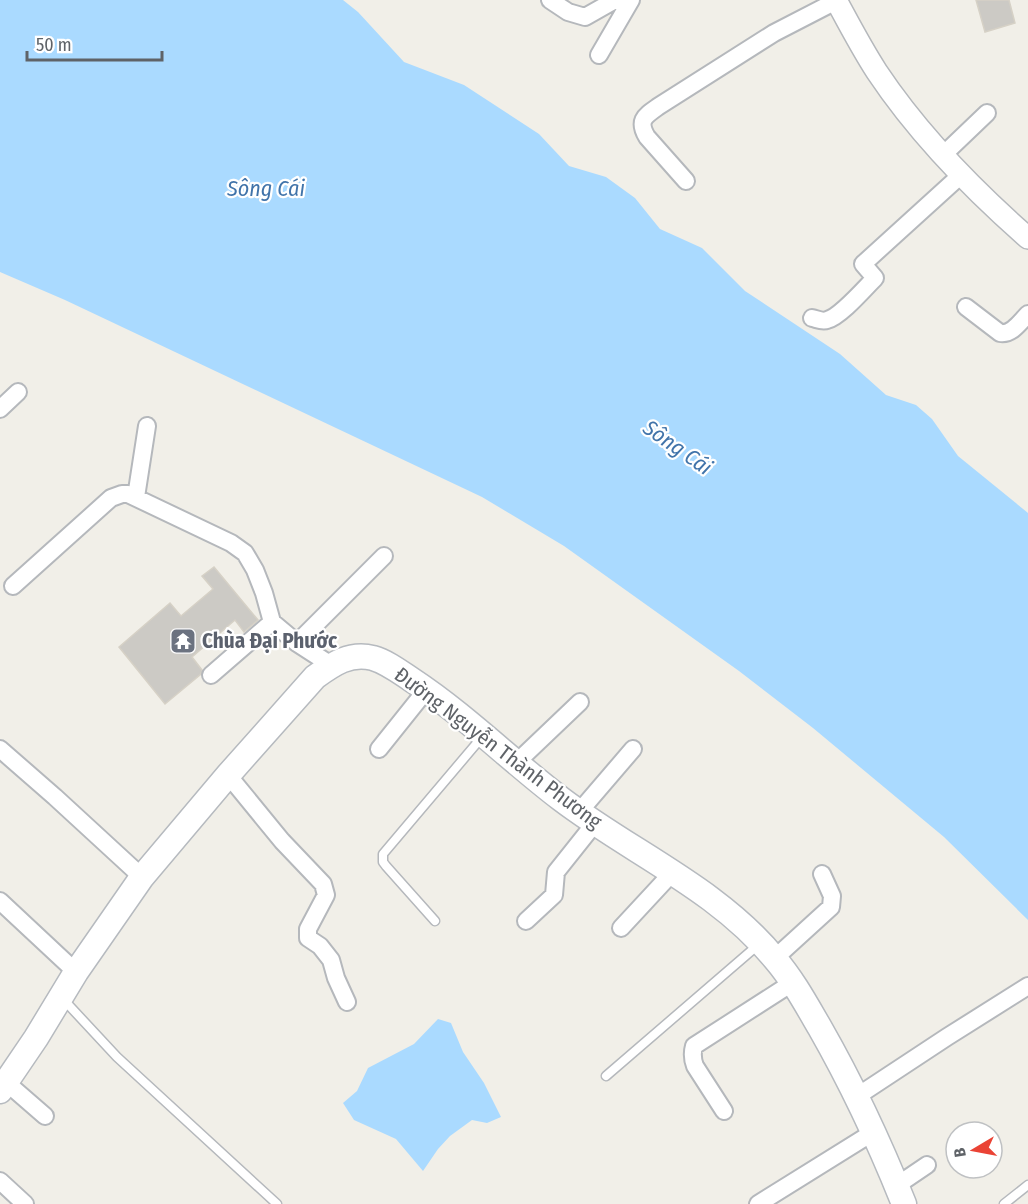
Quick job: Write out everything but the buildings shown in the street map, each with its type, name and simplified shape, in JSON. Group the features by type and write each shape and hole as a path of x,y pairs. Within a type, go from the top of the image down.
{"main road":[{"name":"Đường Nguyễn Thành Phương","path":"4,1087 76,972 142,878 228,775 315,677 331,665 349,657 372,658 384,662 427,689 516,763 587,817 712,900 768,951 792,982 832,1050 900,1195"}],"street":[{"path":"550,0 568,12 585,16 615,0"},
{"path":"599,55 630,0"},
{"path":"686,181 647,137 642,129 643,118 658,106 774,33 837,0 857,39 899,103 942,156 1028,238"},
{"path":"942,156 987,113"},
{"path":"812,318 821,321 832,318 854,300 875,278 863,264 961,175"},
{"path":"966,307 1000,333 1005,334 1028,314"},
{"path":"0,409 18,392"},
{"path":"136,497 147,426"},
{"path":"13,586 111,498 128,494 231,543 245,553 255,570 272,622 297,643 331,665"},
{"path":"297,643 384,556"},
{"path":"211,675 272,622"},
{"path":"379,748 427,689"},
{"path":"516,763 580,702"},
{"path":"0,749 142,878"},
{"path":"526,921 554,895 555,872 587,817 633,749"},
{"path":"228,775 282,841 323,884 326,895 308,928 308,938 320,946 331,960 346,1002"},
{"path":"621,928 672,873"},
{"path":"768,951 831,907 832,896 822,874"},
{"path":"0,901 76,972"},
{"path":"724,1112 695,1066 692,1059 694,1046 792,982"},
{"path":"856,1097 1028,986"},
{"path":"4,1087 45,1116"},
{"path":"758,1204 872,1133"},
{"path":"900,1195 927,1165"},
{"path":"0,1182 25,1204"}],"lane":[{"path":"435,921 386,866 383,862 383,854 484,736"},
{"path":"606,1076 768,951"},
{"path":"61,996 117,1057 277,1204"},
{"path":"1004,1204 1028,1185"}],"water":[{"name":"Sông Cái","path":"0,0 343,0 358,12 404,62 464,85 539,134 569,166 606,177 635,198 660,229 702,248 745,291 840,354 886,395 916,405 932,419 958,456 1028,513 1028,920 944,837 813,728 739,671 564,546 482,497 65,300 0,272"},
{"path":"438,1019 451,1023 463,1052 484,1083 501,1117 487,1123 472,1120 450,1136 423,1171 396,1139 354,1120 343,1103 357,1091 368,1068 414,1044"}],"place":[{"name":"Chùa Đại Phước","path":"183,641"}]}
